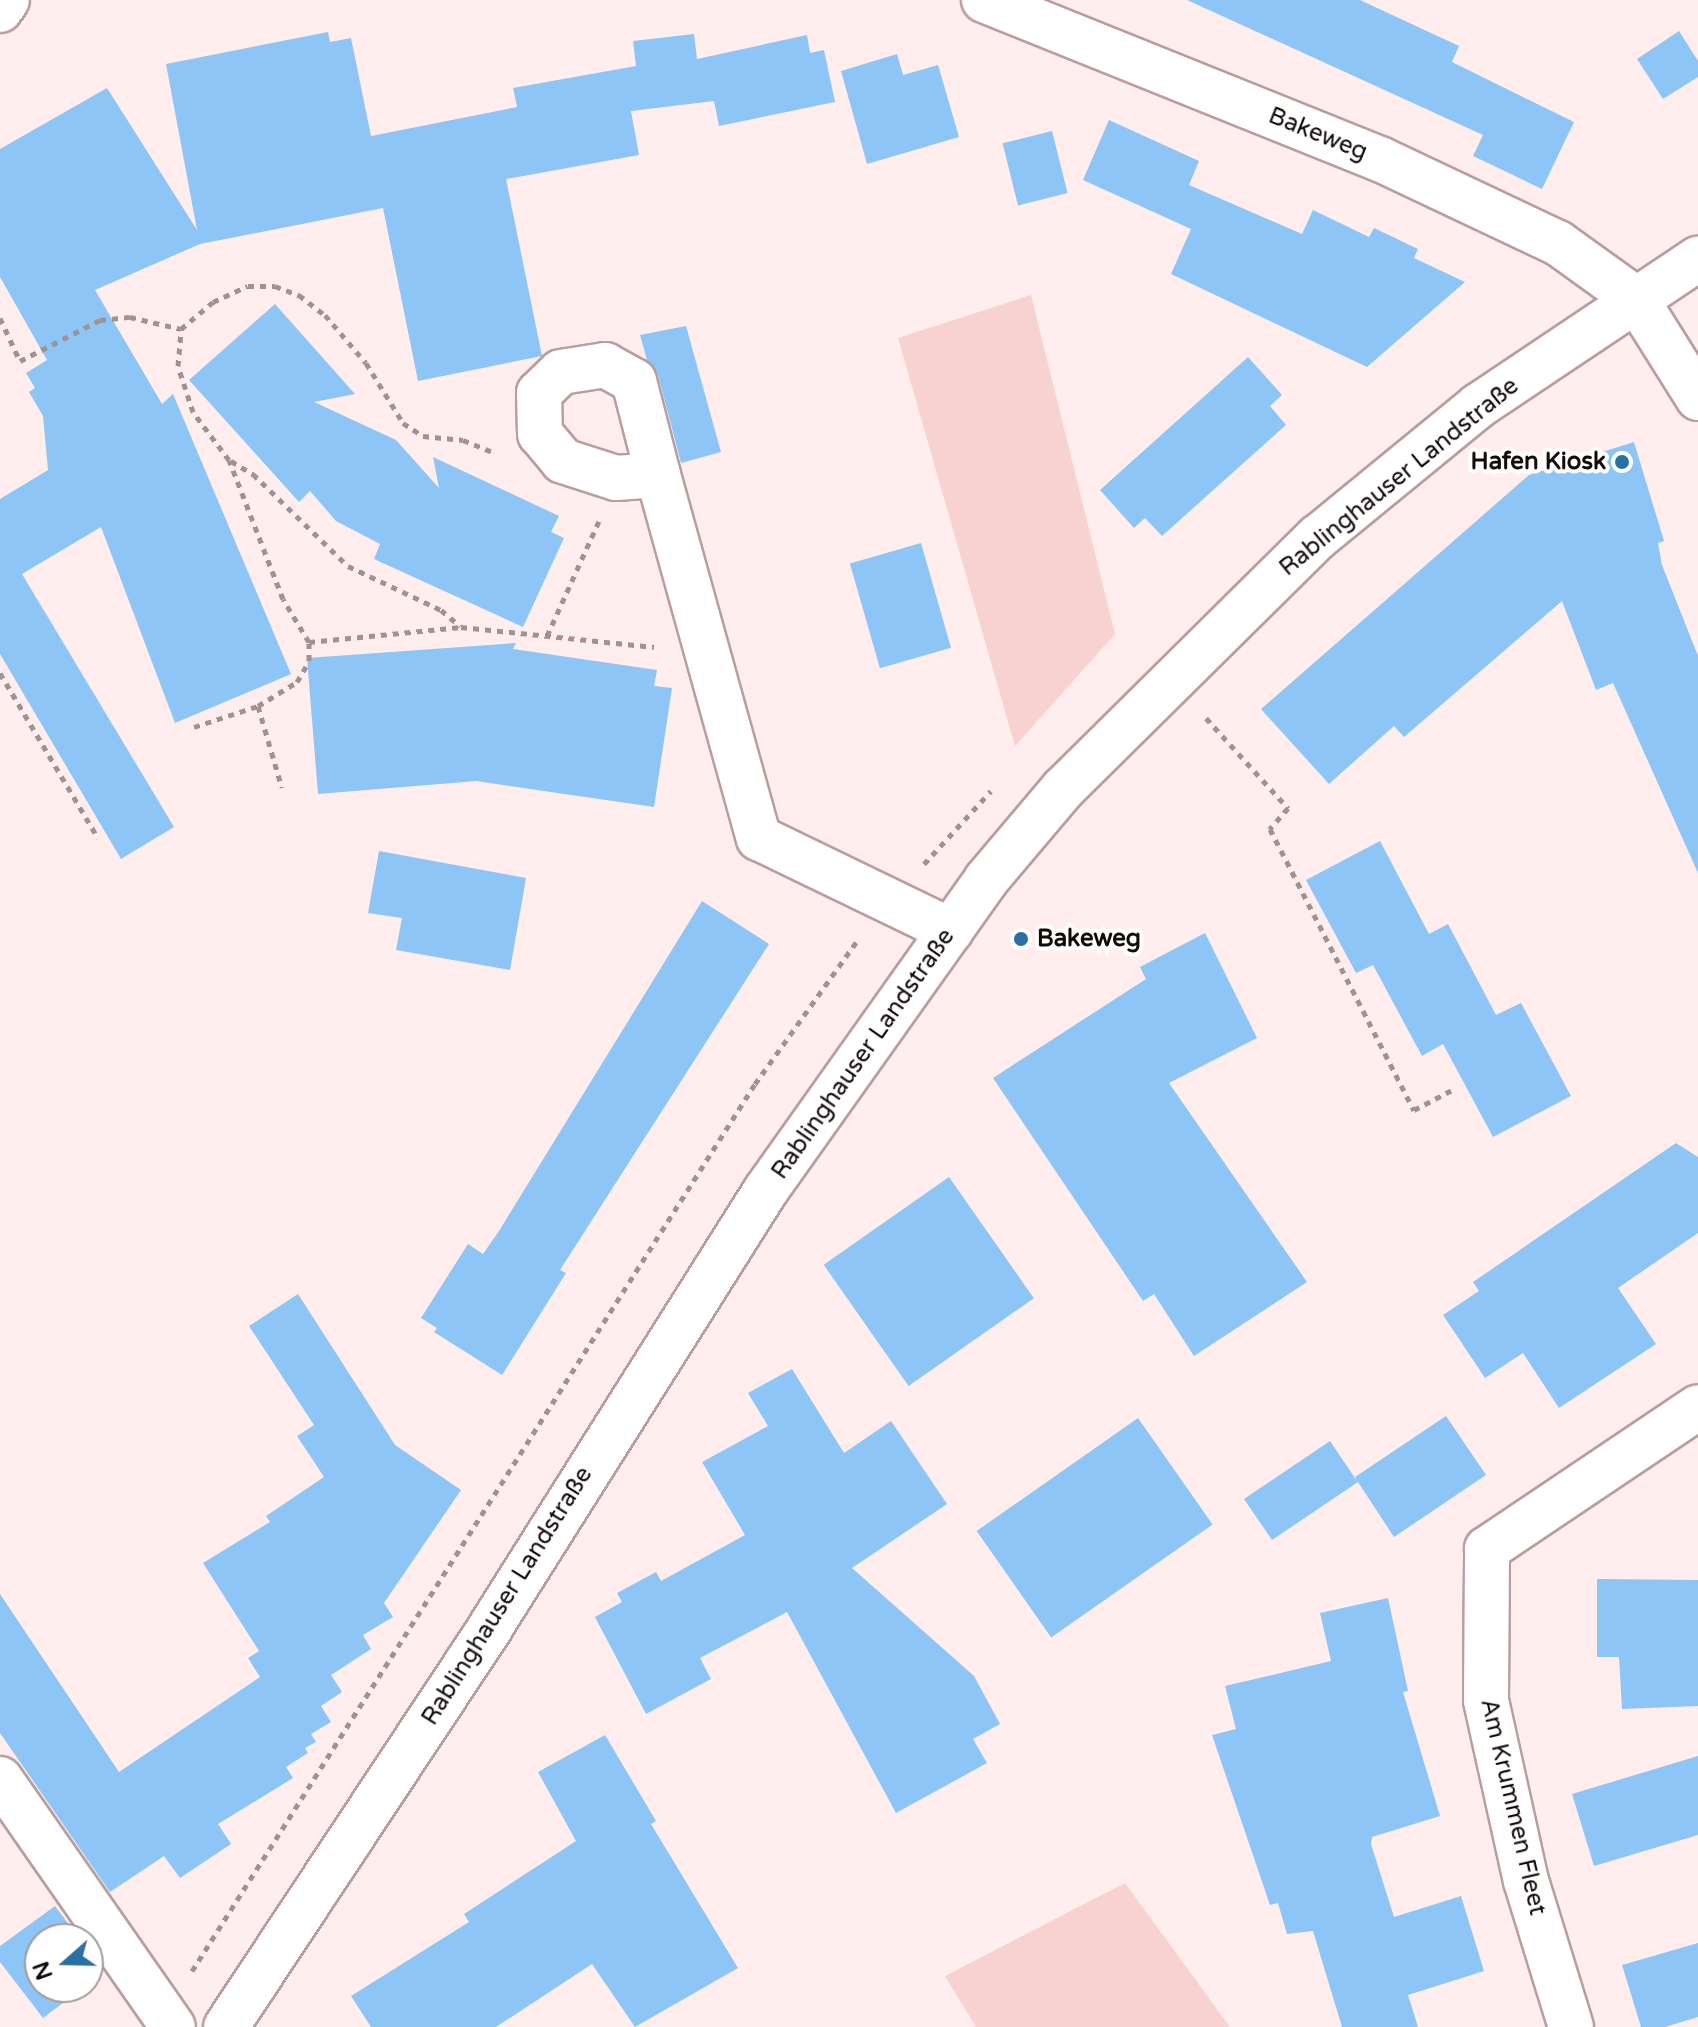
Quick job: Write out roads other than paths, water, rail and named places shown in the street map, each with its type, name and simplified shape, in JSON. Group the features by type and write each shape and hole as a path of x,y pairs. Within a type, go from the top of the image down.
{"street":[{"path":"0,10 7,0"},
{"name":"Bakeweg","path":"984,0 1380,159 1558,243 1636,299"},
{"name":"Rablinghauser Landstraße","path":"226,2027 491,1626 766,1190 951,931 1063,789 1318,537 1478,406 1698,259"},
{"path":"1636,299 1698,398"},
{"path":"637,476 563,461 540,434 539,393 561,372 605,365 634,381 637,476 707,653 759,838 891,899 951,931"},
{"name":"Am Krummen Fleet","path":"1571,2027 1526,1881 1486,1700 1487,1549 1698,1407"},
{"path":"0,1779 167,2022"}],"place":[{"name":"Hafen Kiosk","path":"1622,462"},
{"name":"Bakeweg","path":"1021,939"}]}
